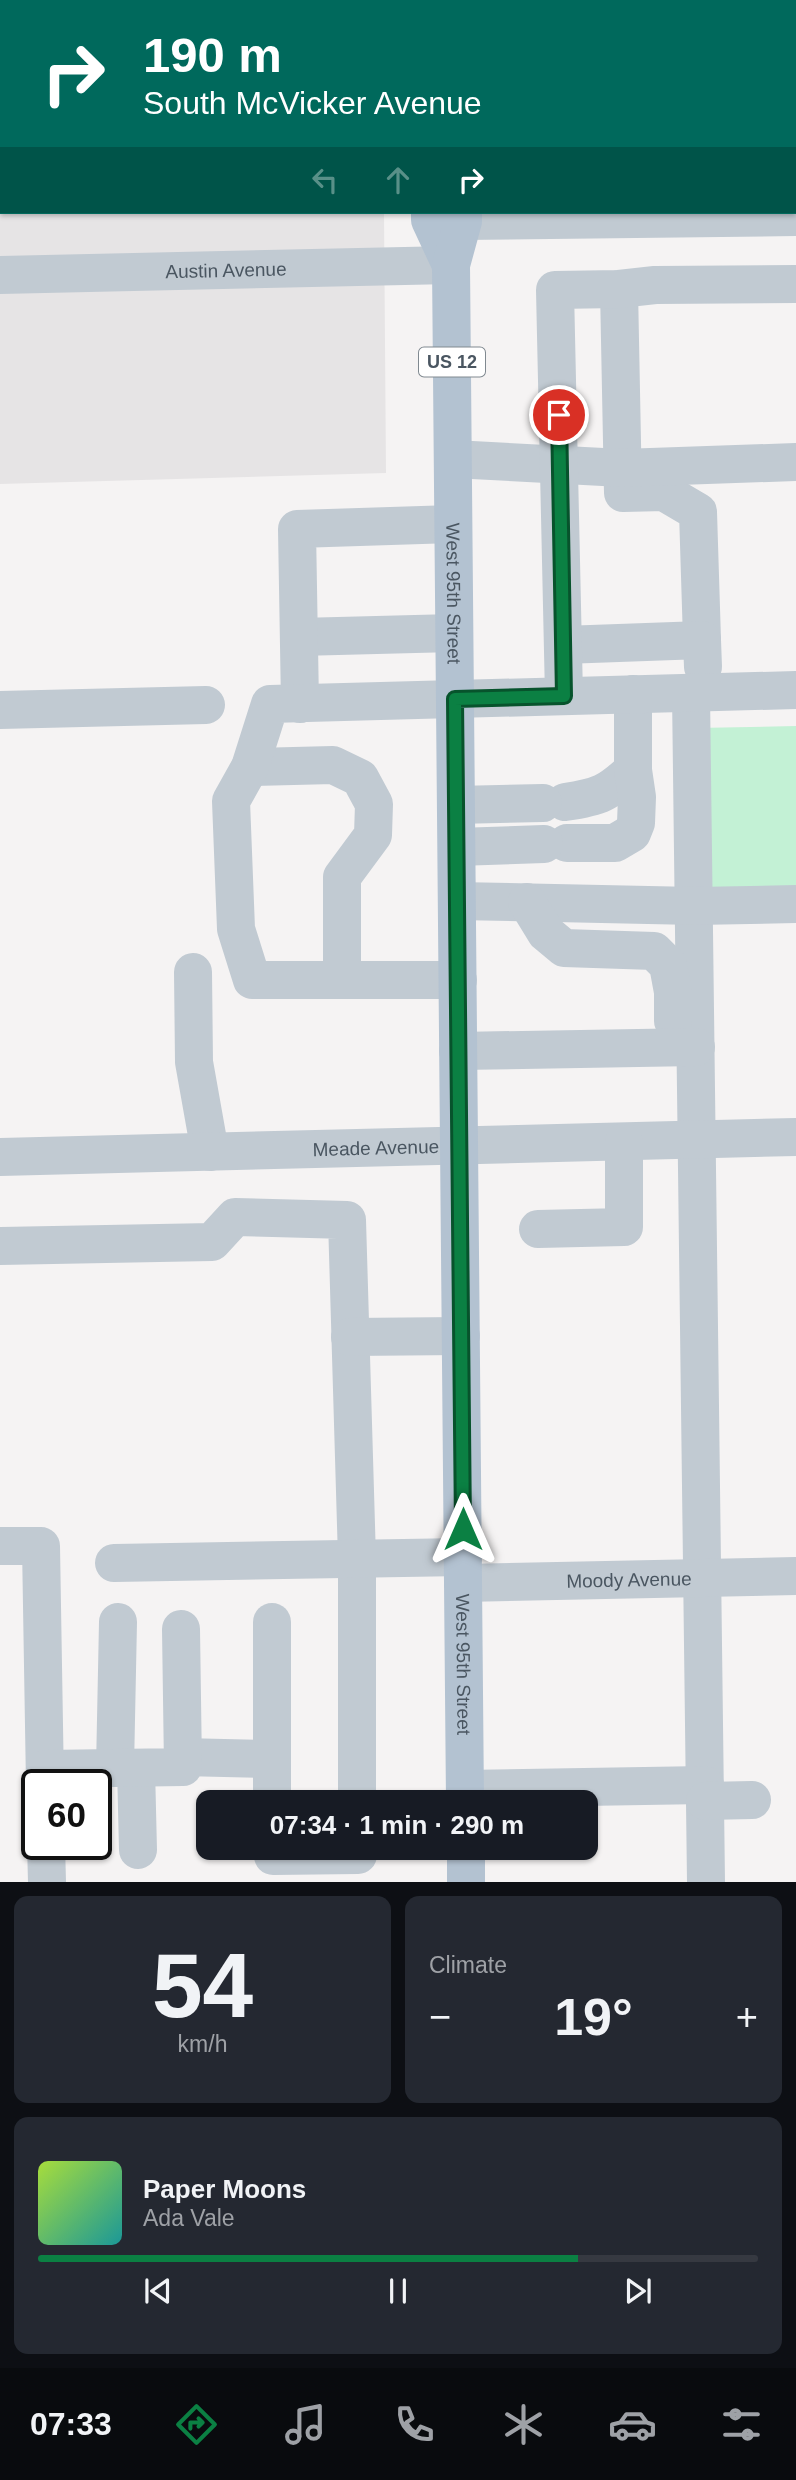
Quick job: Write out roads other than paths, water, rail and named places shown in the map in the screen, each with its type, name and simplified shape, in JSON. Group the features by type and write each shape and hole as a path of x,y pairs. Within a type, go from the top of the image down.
{"main road":[{"name":"West 95th Street","path":"452,215 430,220 451,265 465,1790"},
{"path":"466,1860 466,1881"}],"street":[{"path":"452,215 796,217"},
{"name":"Austin Avenue","path":"0,275 451,265"},
{"path":"564,696 555,290 619,289 655,285 796,284"},
{"path":"619,289 623,493 664,492 698,512"},
{"path":"453,459 622,468 796,462"},
{"path":"684,1047 695,906 698,693 702,640 698,512 732,464"},
{"path":"453,524 298,529 299,637 285,704 231,801 236,929 252,980 457,980"},
{"path":"299,637 454,633"},
{"path":"563,645 702,640"},
{"path":"285,704 796,690"},
{"path":"457,847 615,843 632,832 636,823 637,797 633,694"},
{"path":"0,710 206,705"},
{"path":"250,767 332,765 360,778 374,804 373,835 342,877 342,980"},
{"path":"456,805 592,798 610,790 634,769"},
{"path":"457,901 695,906 796,904"},
{"path":"527,902 547,933 564,948 654,951 668,965 684,1047 698,1140 706,1881"},
{"path":"193,972 194,1062 210,1152"},
{"path":"458,1051 684,1047"},
{"name":"Meade Avenue","path":"0,1157 796,1137"},
{"path":"538,1229 624,1227 624,1142"},
{"path":"0,1246 212,1242 235,1217 347,1220 357,1559 357,1790"},
{"path":"350,1337 461,1336"},
{"path":"0,1546 41,1546 45,1769"},
{"name":"Moody Avenue","path":"114,1563 357,1559 463,1570 703,1578 796,1576"},
{"path":"118,1622 126,1768 138,1850"},
{"path":"272,1622 272,1790"},
{"path":"112,1770 183,1767 181,1629"},
{"path":"182,1757 272,1759"},
{"path":"598,1794 705,1793 752,1800"},
{"path":"46,1860 47,1881"}]}
